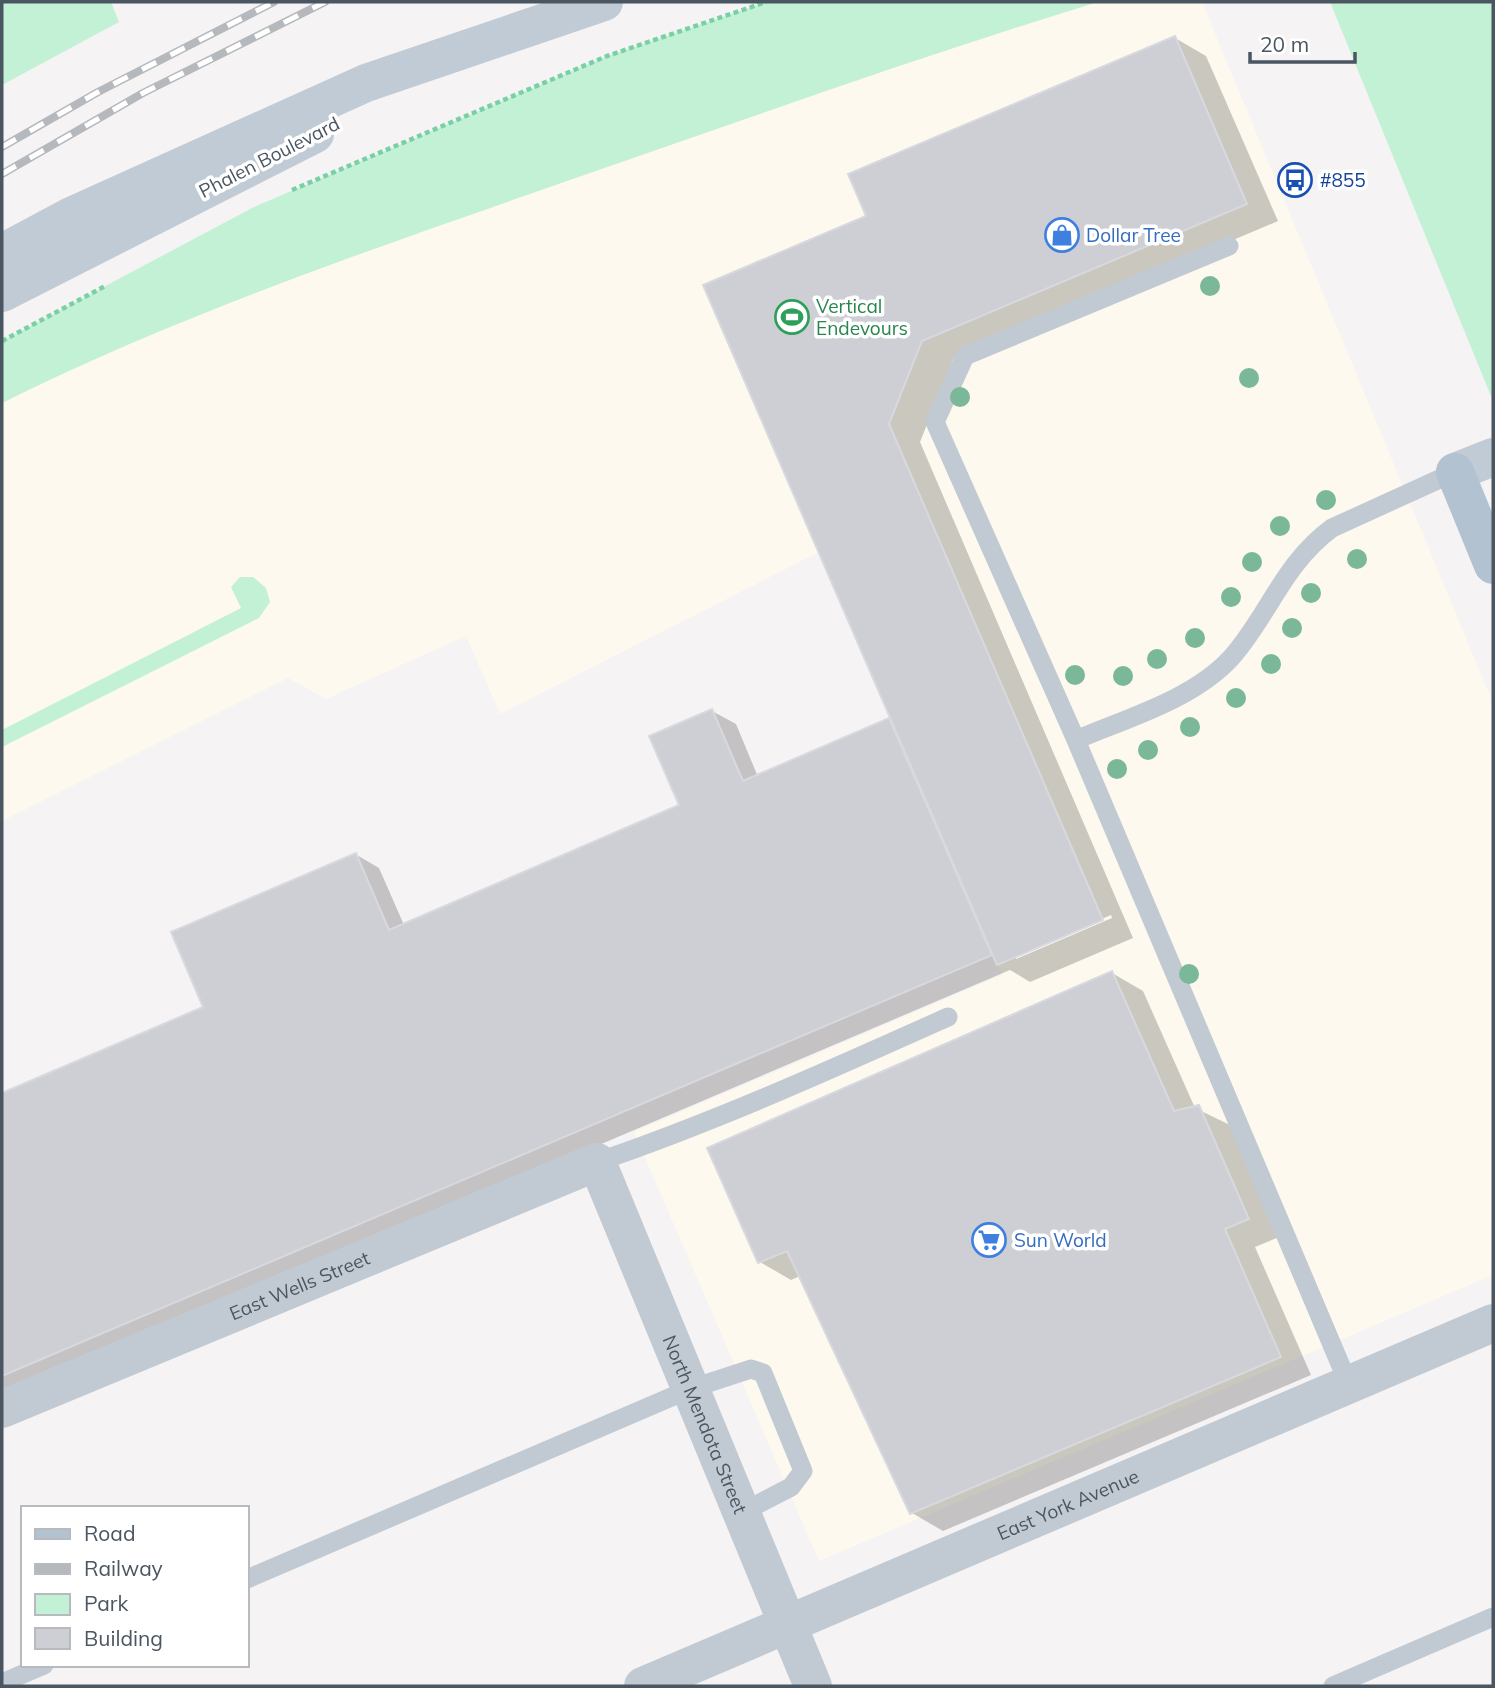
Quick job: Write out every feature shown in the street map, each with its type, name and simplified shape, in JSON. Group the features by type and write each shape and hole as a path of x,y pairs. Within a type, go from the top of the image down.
{"main road":[{"name":"Phalen Boulevard","path":"2,253 71,216 366,83 604,2"},
{"name":"Phalen Boulevard","path":"2,293 294,144 539,25"},
{"path":"1493,457 1455,472 1493,565"}],"street":[{"name":"North Mendota Street","path":"597,1162 813,1686"},
{"name":"East Wells Street","path":"2,1409 597,1162"},
{"name":"East York Avenue","path":"643,1686 1493,1323"}],"lane":[{"path":"1229,246 965,356 935,422 1076,740 1349,1385"},
{"path":"1076,740 1187,691 1220,669 1241,645 1290,567 1332,528 1455,472"},
{"path":"597,1162 655,1142 805,1081 948,1017"},
{"path":"248,1578 690,1389 751,1369 763,1373 803,1471 791,1488 741,1513"},
{"path":"1333,1686 1493,1617"},
{"path":"2,1684 40,1667"}],"path":[{"path":"279,196 607,57 766,2"},
{"path":"2,341 110,283"}],"shaded area":[{"path":"1098,2 1202,2 1493,703 1493,1275 819,1561 634,1132 1002,975 819,552 500,714 466,636 326,699 288,678 2,821 2,403 95,357 323,266 970,41"}],"green space":[{"path":"2,2 111,2 119,22 2,85"},
{"path":"766,2 1098,2 830,90 350,258 139,340 2,403 2,341 254,207 607,56"},
{"path":"1330,2 1493,2 1493,401"},
{"path":"240,577 253,577 266,588 270,602 259,618 2,747 2,730 241,608 231,587"}],"building":[{"path":"1175,36 1247,204 922,341 889,424 1103,920 997,965 703,285 866,216 848,174"},
{"path":"712,709 743,781 889,718 992,955 2,1376 2,1093 203,1007 171,932 356,853 389,930 679,805 649,736"},
{"name":"Sun World","path":"1112,971 1174,1111 1199,1105 1249,1219 1225,1229 1281,1357 910,1514 787,1251 758,1263 707,1148"}],"railway":[{"path":"2,147 98,92 274,2"},
{"path":"2,174 143,93 325,2"}],"place":[{"name":"#855","path":"1295,180"},
{"name":"Dollar Tree","path":"1062,235"},
{"name":"Vertical Endevours","path":"792,317"},
{"name":"Sun World","path":"989,1240"}]}
